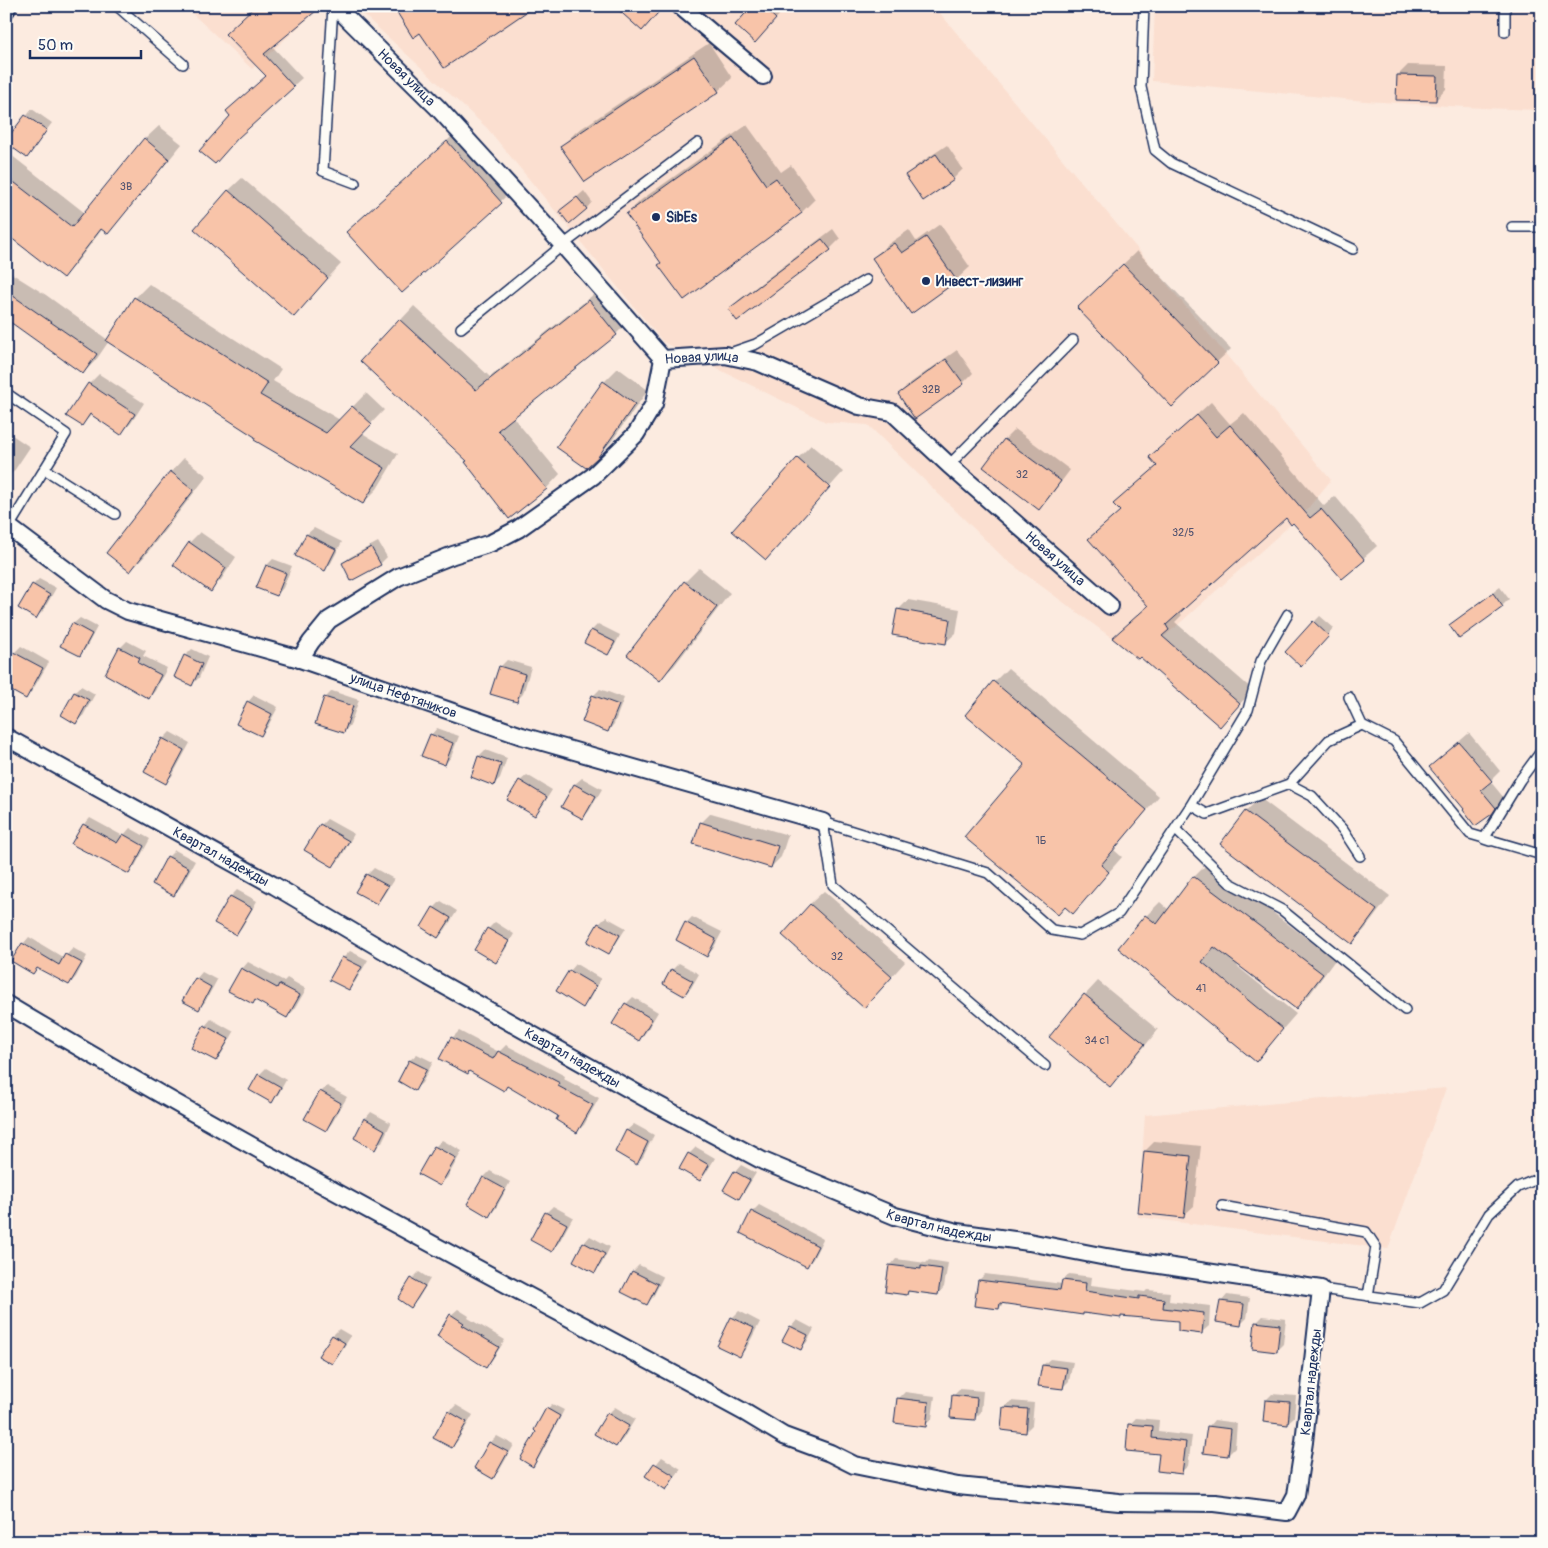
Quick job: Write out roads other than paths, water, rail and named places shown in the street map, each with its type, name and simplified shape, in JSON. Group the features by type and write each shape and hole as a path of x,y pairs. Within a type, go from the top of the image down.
{"street":[{"path":"6,10 8,6"},
{"name":"Новая улица","path":"334,6 438,108 563,245 663,359 725,355 758,362 859,406 892,412 949,465 1110,606"},
{"path":"680,6 763,76"},
{"path":"300,659 329,620 398,577 453,555 491,543 518,529 593,476 636,434 654,404 663,359"},
{"name":"улица Нефтяников","path":"8,526 106,600 128,611 300,659 522,736 823,822"},
{"name":"Квартал надежды","path":"6,737 275,886 429,977 645,1098 763,1161 895,1216 957,1232 1029,1242 1125,1260 1321,1289 1304,1442 1296,1495 1287,1512 1215,1504 1119,1502 958,1486 854,1465 830,1453 784,1436 744,1412 356,1202 59,1036 6,1004"}],"lane":[{"path":"117,6 183,64"},
{"path":"334,6 323,172 355,183"},
{"path":"1144,6 1141,87 1155,150 1171,163 1352,249"},
{"path":"1505,6 1505,32"},
{"path":"461,328 563,245 698,143"},
{"path":"1512,227 1542,227"},
{"path":"725,355 756,344 866,280"},
{"path":"949,465 1074,340"},
{"path":"6,393 66,434 8,526"},
{"path":"44,469 115,514"},
{"path":"1045,1066 833,885 823,822 988,873 1052,930 1080,935 1119,913 1176,830 1248,710 1261,661 1288,614"},
{"path":"1349,697 1362,725 1394,741 1470,834 1541,856"},
{"path":"1191,805 1207,814 1289,784 1329,740 1362,725"},
{"path":"1484,839 1520,780 1542,750"},
{"path":"1289,784 1312,796 1343,830 1360,856"},
{"path":"1176,830 1230,883 1282,910 1405,1010"},
{"path":"1321,1289 1420,1303 1443,1290 1488,1214 1518,1187 1542,1177"},
{"path":"1222,1206 1366,1232 1376,1247 1368,1296"}],"place":[{"name":"SibEs","path":"656,217"},
{"name":"Инвест-лизинг","path":"926,281"}]}
